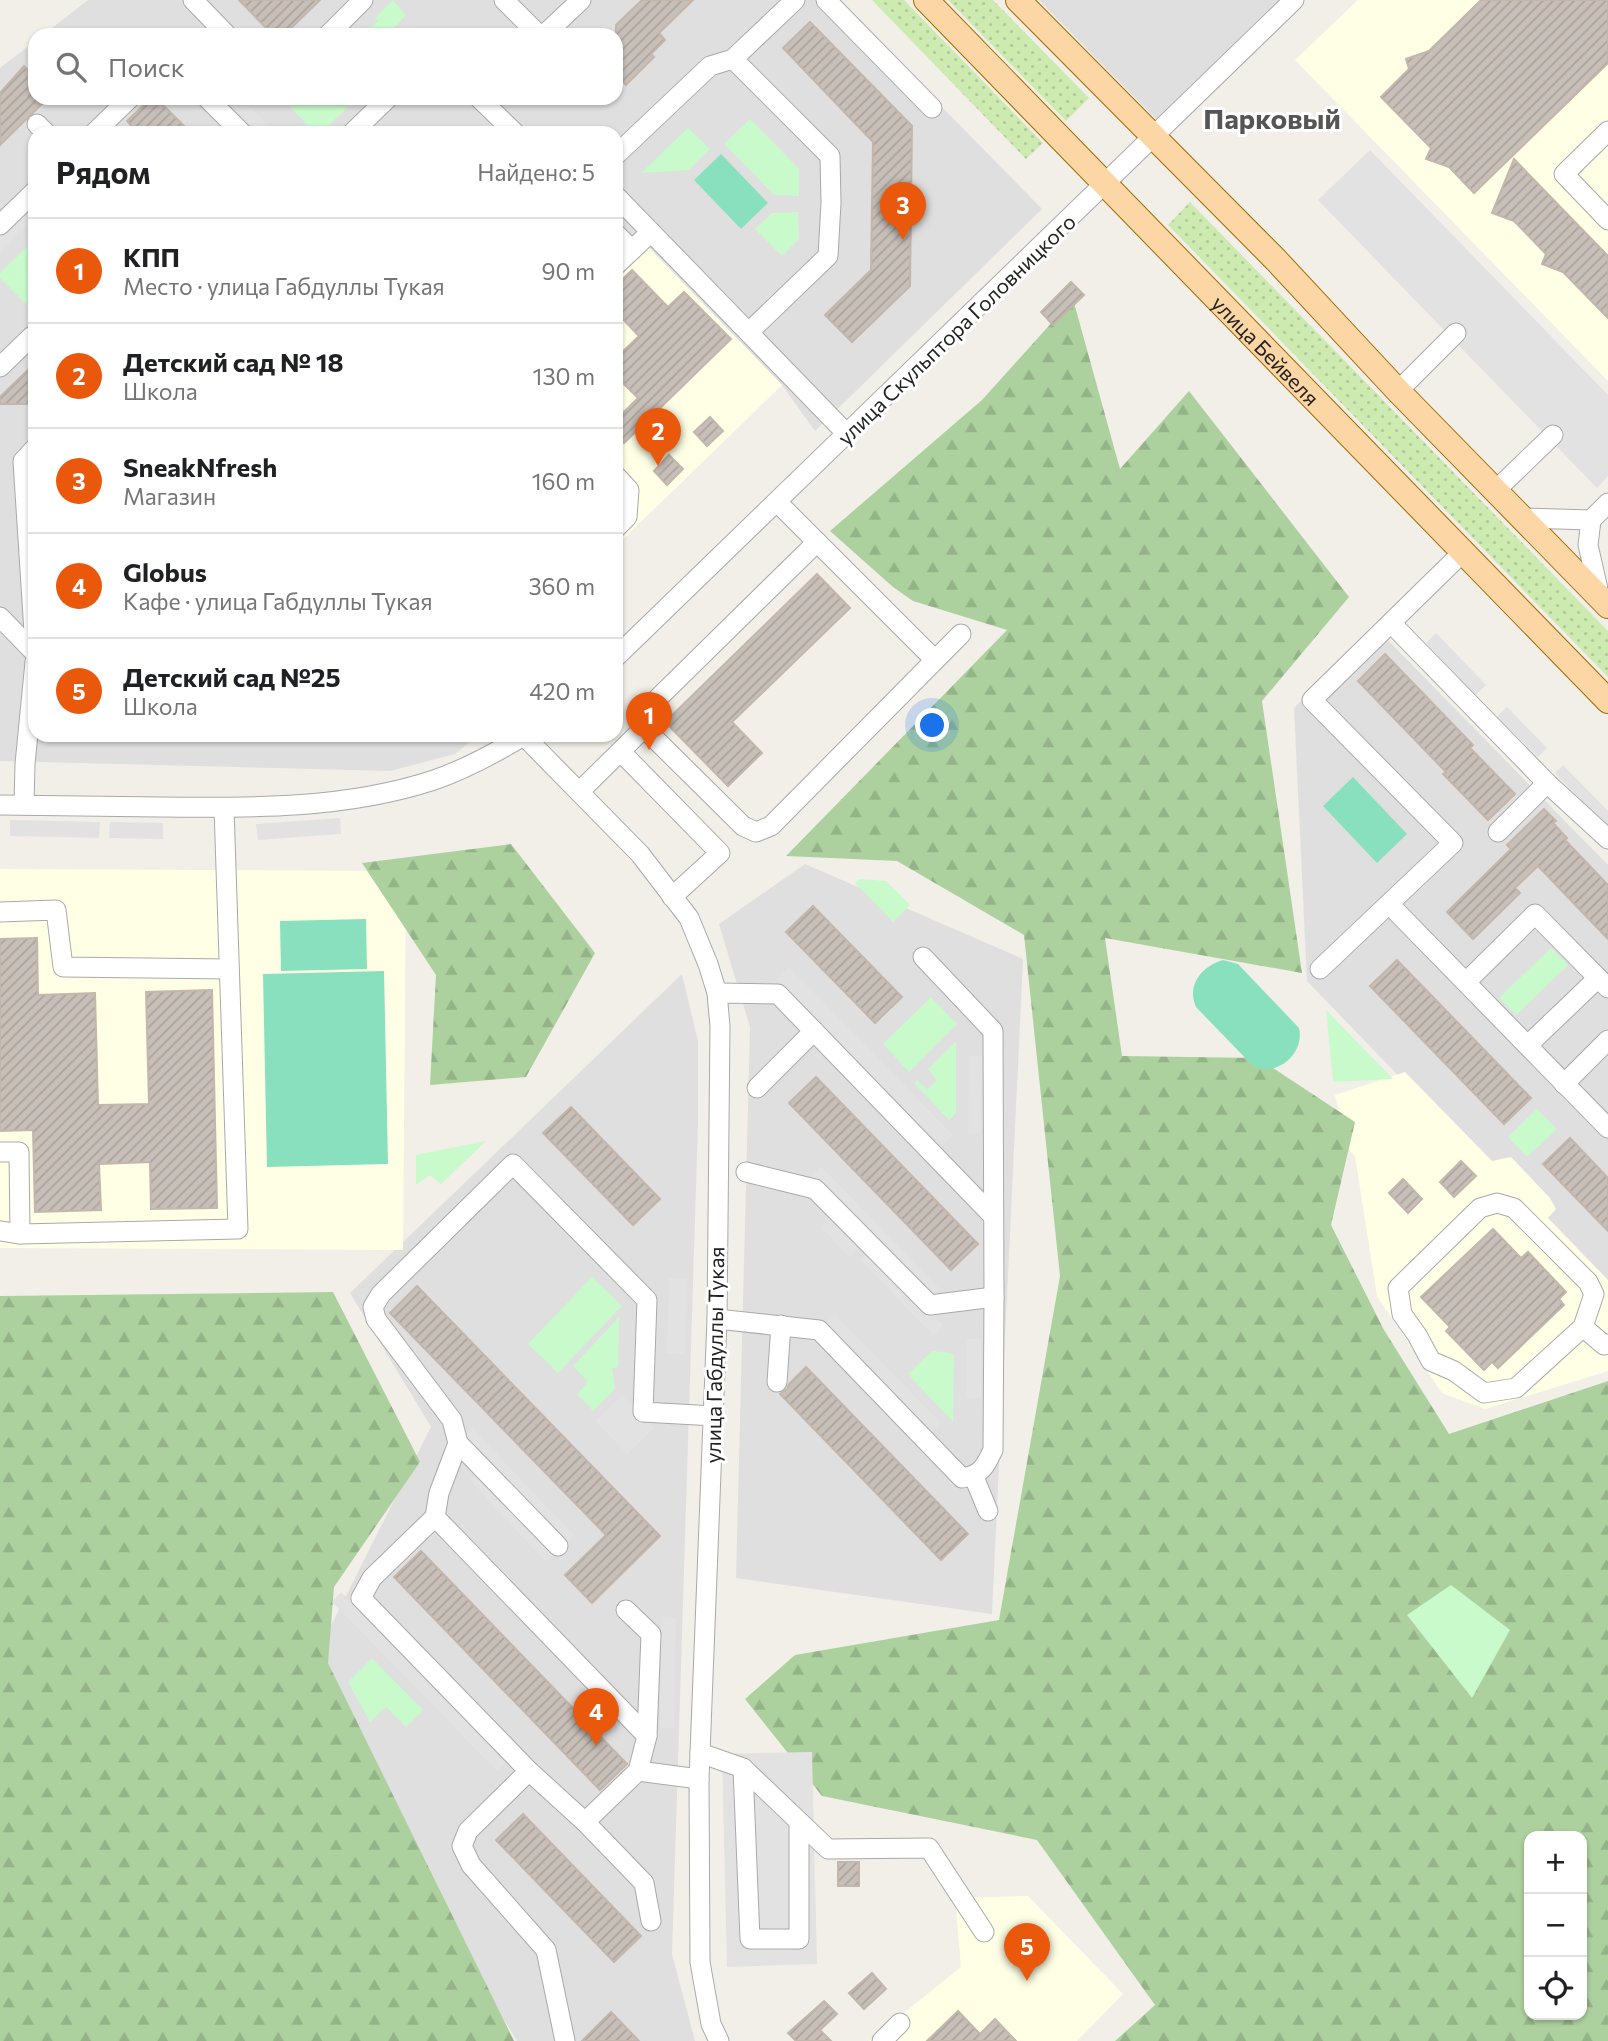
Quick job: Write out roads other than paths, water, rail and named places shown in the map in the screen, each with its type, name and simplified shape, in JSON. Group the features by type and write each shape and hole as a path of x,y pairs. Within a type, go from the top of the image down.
{"main road":[{"name":"улица Бейвеля","path":"926,0 1608,701"},
{"path":"1018,0 1276,260 1398,391 1604,603"}],"street":[{"path":"193,0 220,28"},
{"path":"335,28 363,0"},
{"path":"504,0 534,28"},
{"path":"549,28 581,0"},
{"path":"623,148 710,66 733,59 795,0"},
{"path":"826,0 932,108"},
{"name":"улица Скульптора Головницкого","path":"623,650 1294,0"},
{"path":"733,59 830,156 828,256 749,332"},
{"path":"101,126 123,105"},
{"path":"214,105 235,126"},
{"path":"359,126 381,105"},
{"path":"486,105 508,126"},
{"path":"1608,131 1564,174 1608,220"},
{"path":"0,225 28,198"},
{"path":"623,203 847,434"},
{"path":"623,258 651,232"},
{"path":"623,241 632,250"},
{"path":"1398,391 1456,333"},
{"path":"0,367 28,340"},
{"path":"1495,491 1553,435"},
{"path":"28,456 23,461 28,539"},
{"path":"623,484 629,490 627,517 623,521"},
{"path":"777,502 935,660"},
{"path":"1604,603 1588,545 1591,520 1608,503"},
{"path":"1522,518 1591,520"},
{"path":"580,791 644,728 649,707 817,542"},
{"path":"1320,969 1453,843 1312,700 1463,552"},
{"path":"0,617 28,646"},
{"path":"1391,623 1547,783 1608,839"},
{"path":"644,728 743,825 756,832 771,826 961,634"},
{"path":"24,805 28,733"},
{"path":"0,804 225,808 298,806 389,792 456,771 511,742"},
{"name":"улица Габдуллы Тукая","path":"531,742 640,854 689,918 717,992 720,1026 716,1319 699,1779 700,1962 710,2024 719,2041"},
{"path":"621,752 720,853 672,897"},
{"path":"1498,832 1547,783"},
{"path":"0,1231 20,1234 238,1229 225,808"},
{"path":"1389,904 1608,1128"},
{"path":"0,912 56,910 63,967 229,969"},
{"path":"1466,982 1535,914 1603,983 1528,1045"},
{"path":"716,1319 819,1330 962,1478 974,1476 985,1468 993,1450 993,1031 923,957"},
{"path":"717,992 778,995 992,1215"},
{"path":"757,1088 814,1031"},
{"path":"1564,1084 1608,1040"},
{"path":"0,1152 19,1152 20,1234"},
{"path":"558,1546 458,1443 452,1420 376,1319 373,1307 381,1294 513,1164 647,1300 643,1412 713,1416"},
{"path":"746,1172 815,1189 930,1305 995,1297"},
{"path":"1497,1203 1514,1209 1588,1282 1594,1294 1583,1327 1516,1388 1485,1393 1454,1371 1431,1361 1402,1314 1398,1288 1480,1208 1497,1203"},
{"path":"776,1382 781,1325"},
{"path":"1583,1327 1604,1345 1608,1344"},
{"path":"458,1443 439,1493 435,1517 372,1578 361,1598 529,1771 585,1822 644,1883 651,1920"},
{"path":"974,1476 988,1511"},
{"path":"435,1517 648,1736"},
{"path":"585,1822 638,1772 648,1736 651,1634 625,1610"},
{"path":"700,1753 743,1768 828,1849 929,1848 984,1932"},
{"path":"743,1768 750,1939 799,1939 799,1822"},
{"path":"529,1771 468,1831 462,1846 471,1865 546,1950 565,2041"},
{"path":"638,1772 699,1779"},
{"path":"882,2041 900,2024"}],"place":[{"name":"SneakNfresh","path":"903,240"},
{"name":"Детский сад № 18","path":"658,466"},
{"name":"КПП","path":"649,750"},
{"name":"Globus","path":"596,1746"},
{"name":"Детский сад №25","path":"1027,1981"}],"district":[{"name":"Парковый","path":"1272,118"}]}
